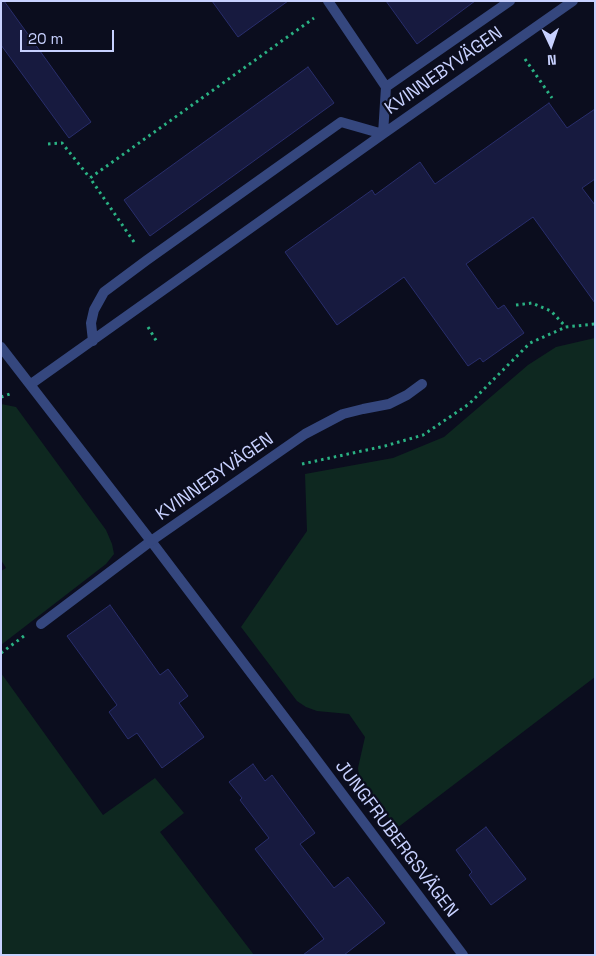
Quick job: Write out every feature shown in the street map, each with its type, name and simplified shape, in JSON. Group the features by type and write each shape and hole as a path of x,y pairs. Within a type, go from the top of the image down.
{"street":[{"name":"KVINNEBYVÄGEN","path":"386,88 510,1"},
{"name":"KVINNEBYVÄGEN","path":"31,384 573,1"},
{"name":"KVINNEBYVÄGEN","path":"330,3 386,88 383,134"},
{"name":"KVINNEBYVÄGEN","path":"93,341 92,323 94,310 104,292 147,260 341,122 383,134"},
{"name":"KVINNEBYVÄGEN","path":"1,347 151,541 305,434 344,414 362,408 389,404 407,395 422,384"},
{"path":"41,624 151,541"},
{"name":"JUNGFRUBERGSVÄGEN","path":"151,541 463,955"}],"path":[{"path":"90,178 330,3"},
{"path":"48,144 62,143 90,178 147,260"},
{"path":"516,305 532,303 551,311 566,327"},
{"path":"296,465 385,446 423,435 469,404 530,343 566,327 595,324"},
{"path":"1,653 41,624"}],"green space":[{"path":"595,338 595,677 397,828 359,779 358,768 365,737 349,714 317,711 297,701 241,627 307,531 305,474 393,458 444,437 528,365 556,347"},
{"path":"1,404 16,407 106,530 114,554 106,564 1,645 1,571 6,568 1,560"},
{"path":"1,673 103,815 155,778 184,813 160,832 254,955 1,955"}],"building":[{"path":"1,1 4,1 91,122 69,138 1,45"},
{"path":"212,1 288,1 238,37"},
{"path":"386,1 475,1 417,44"},
{"path":"308,67 334,103 150,236 124,200"},
{"path":"549,103 567,128 595,109 595,179 582,188 595,205 595,303 533,217 466,264 498,309 504,305 524,333 483,362 480,358 468,366 404,277 337,325 285,252 372,190 375,195 420,162 435,184"},
{"path":"110,605 160,675 168,669 188,696 179,703 204,737 162,768 137,733 128,739 109,712 117,705 67,636"},
{"path":"253,764 265,781 272,775 315,833 300,844 334,888 348,877 385,923 344,955 303,955 324,939 255,849 269,838 240,800 242,798 229,782"},
{"path":"486,827 526,879 491,905 469,875 472,872 456,850"}]}
